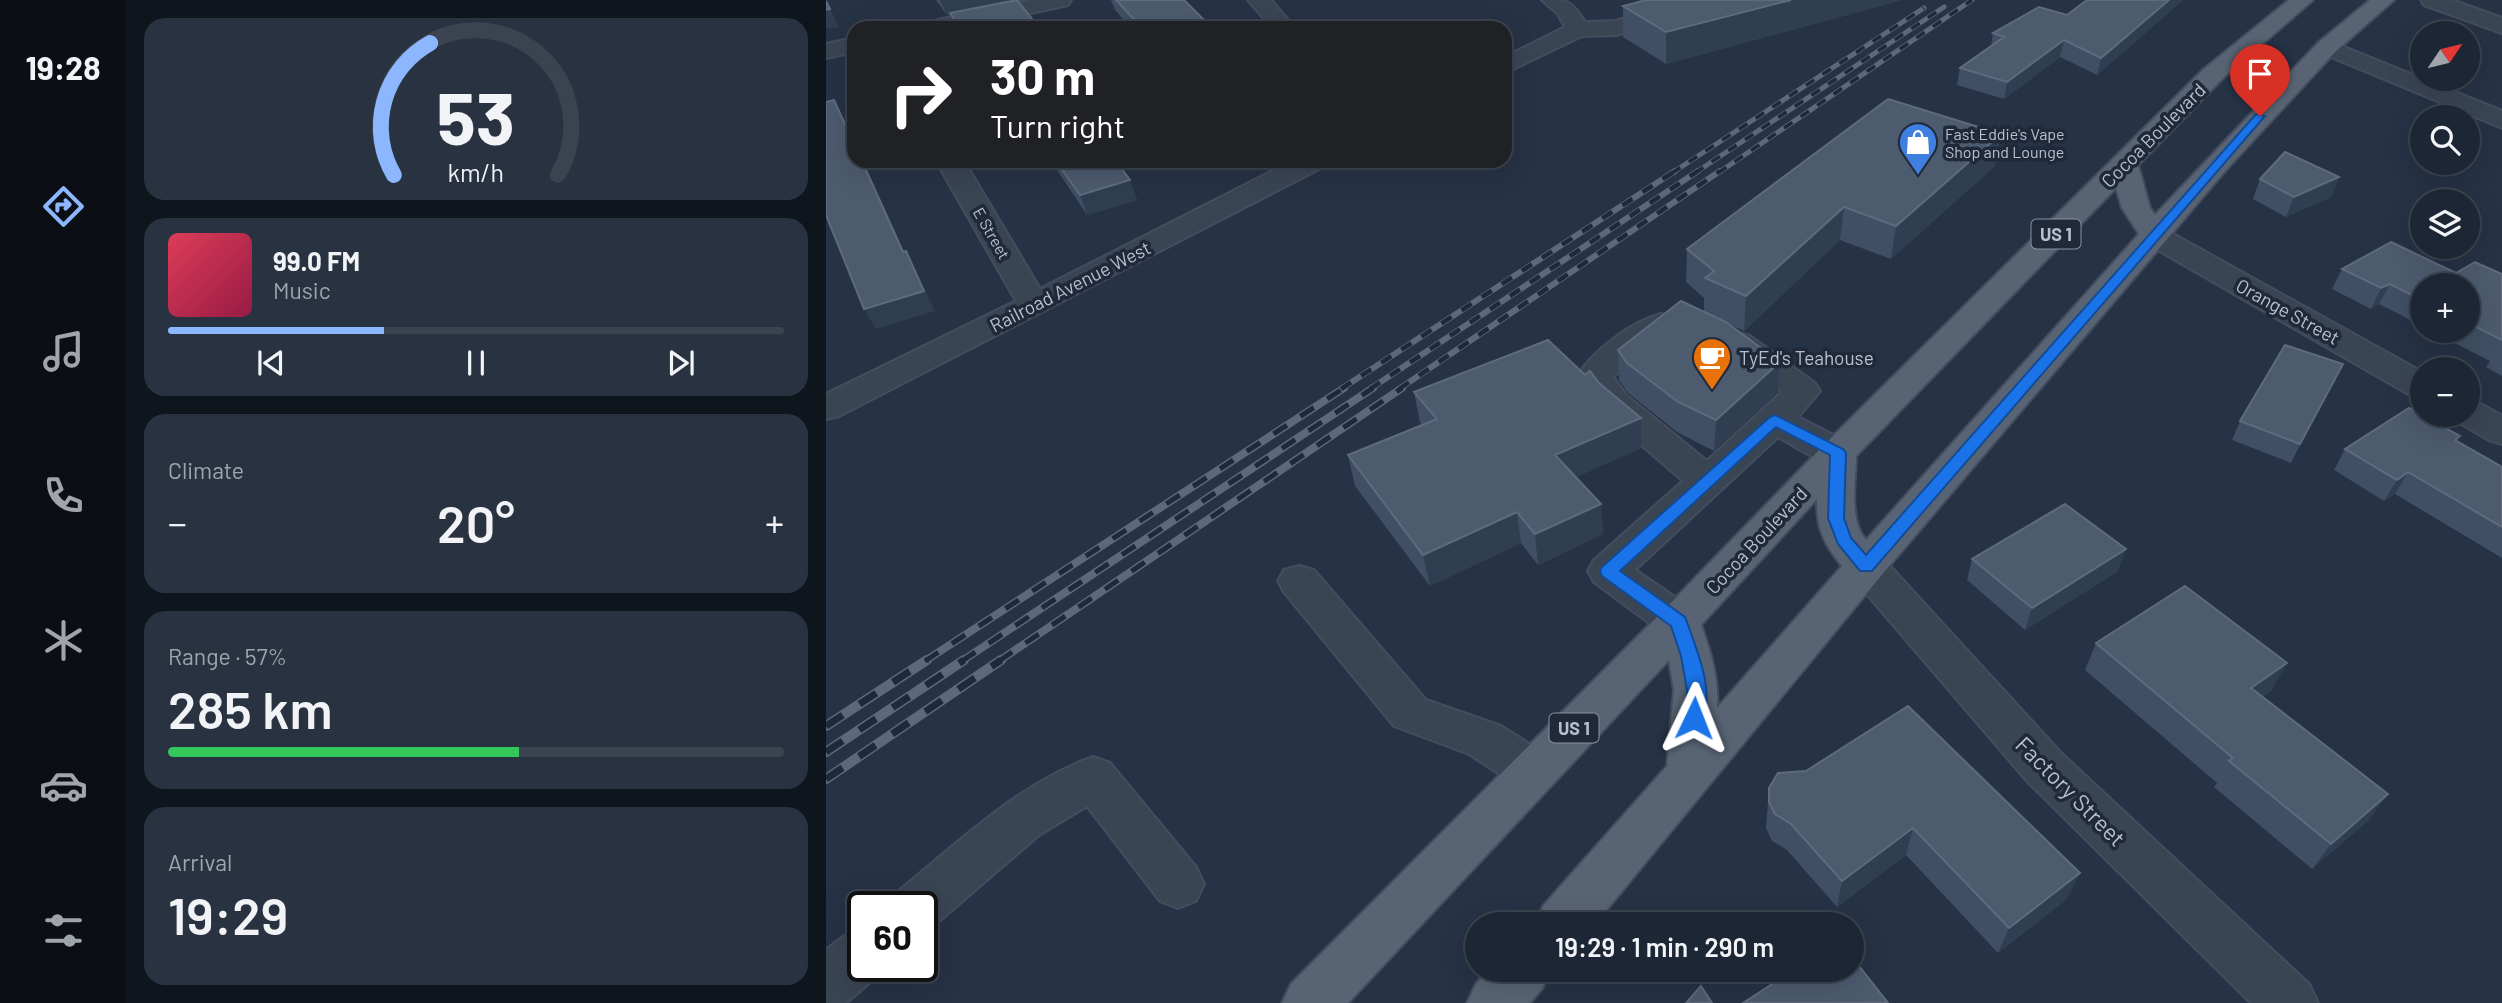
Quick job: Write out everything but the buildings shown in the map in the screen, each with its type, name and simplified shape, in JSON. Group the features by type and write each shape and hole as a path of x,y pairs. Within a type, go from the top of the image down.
{"main road":[{"name":"Cocoa Boulevard","path":"1310,1003 1838,453 2213,74 2302,0"},
{"path":"1572,912 1866,566 2274,100 2327,47 2383,0"},
{"path":"2124,164 2136,208 2155,236"},
{"path":"1838,453 1836,518 1843,540 1866,566"},
{"path":"1678,622 1690,656 1696,690 1690,773"},
{"path":"1495,1003 1513,982"}],"street":[{"path":"964,21 1060,0"},
{"path":"1259,0 1278,21"},
{"path":"1553,0 1567,10 1577,29"},
{"path":"1512,62 1577,29 1616,28 1717,0"},
{"path":"2431,0 2502,26"},
{"path":"826,51 847,46"},
{"path":"2327,47 2502,120"},
{"name":"E Street","path":"954,168 1034,305"},
{"name":"Railroad Avenue West","path":"826,408 1034,305 1299,168"},
{"name":"Orange Street","path":"2155,236 2410,380"},
{"path":"1678,622 1608,571 1775,420 1803,391 1744,346 1698,323 1668,319 1626,346 1594,376 1614,402 1706,480"},
{"path":"2480,419 2502,432"},
{"path":"1775,420 1838,453"},
{"name":"Factory Street","path":"1866,566 2044,767 2290,1003"},
{"path":"1299,581 1410,713 1485,740 1533,771"},
{"path":"937,891 1022,820 1093,778 1178,884"},
{"path":"826,985 847,967"}],"railway":[{"path":"1718,173 1972,0"},
{"path":"1698,171 1944,7"},
{"path":"1672,173 1924,8"},
{"path":"1341,389 1675,171"},
{"path":"1370,389 1698,171"},
{"path":"1399,389 1720,171"},
{"path":"925,661 1344,388"},
{"path":"962,661 1373,388"},
{"path":"999,661 1402,388"},
{"path":"826,726 927,660"},
{"path":"826,752 964,660"},
{"path":"826,779 1001,660"}],"place":[{"name":"Fast Eddie's Vape Shop and Lounge","path":"1918,176"},
{"name":"TyEd's Teahouse","path":"1712,391"}],"route":[{"path":"1694,718 1696,690 1690,656 1678,622 1608,571 1775,420 1838,453 1836,518 1843,540 1866,566 2260,116"}]}
